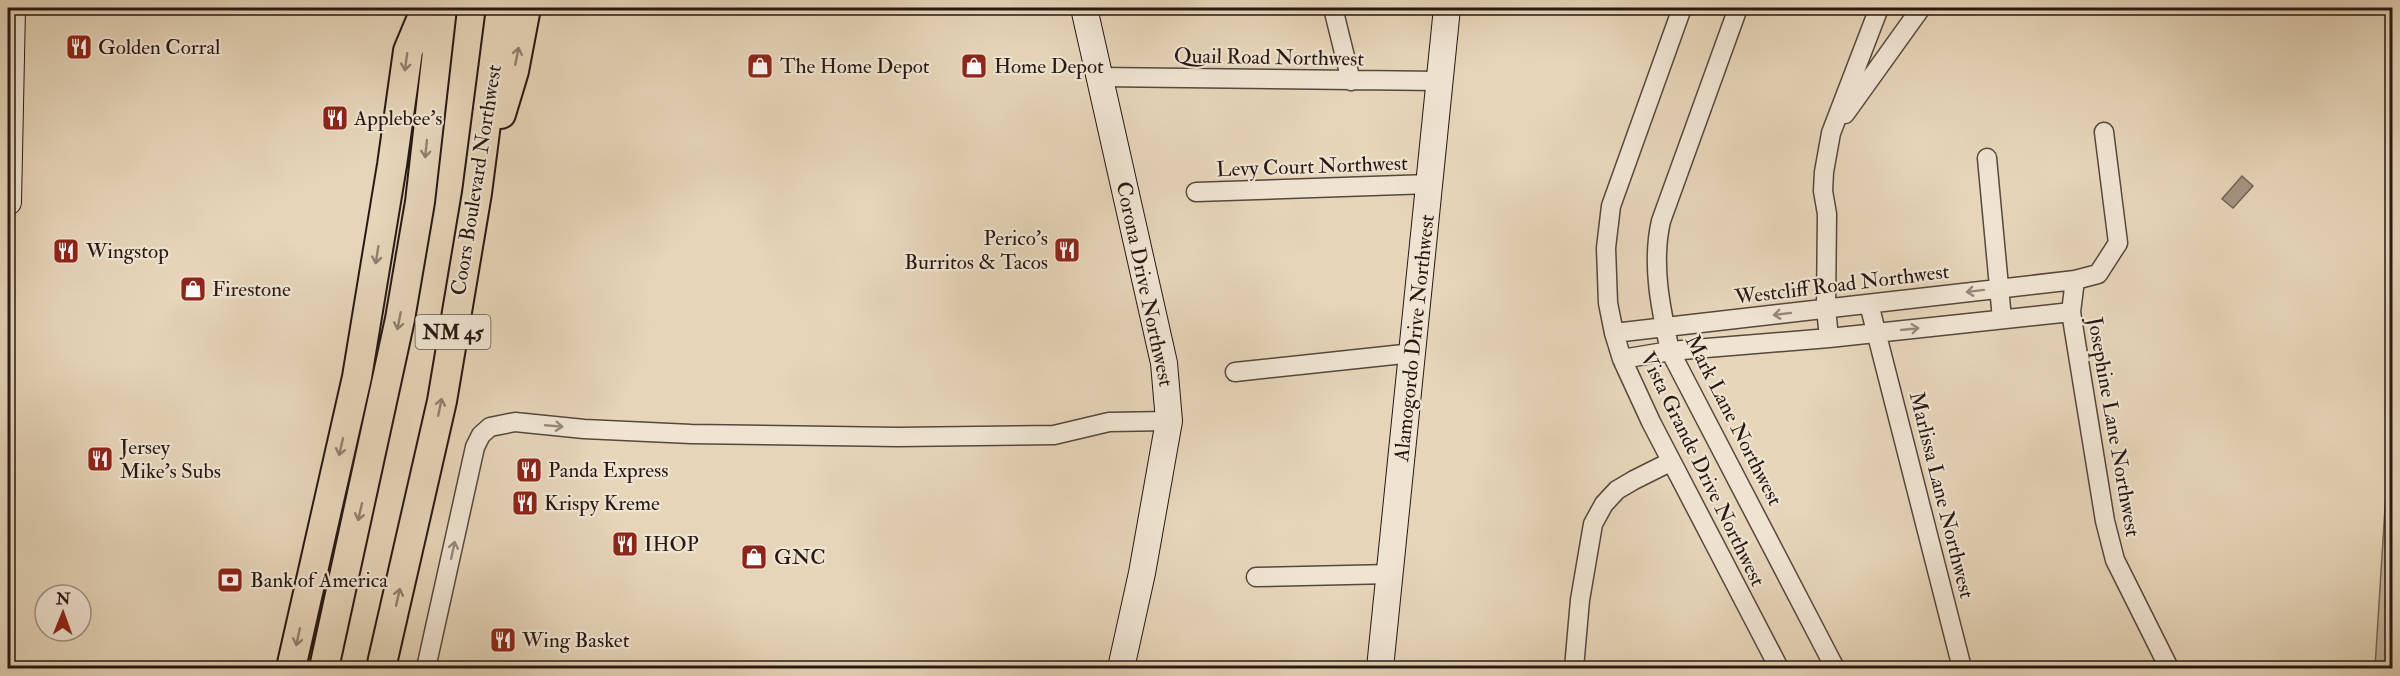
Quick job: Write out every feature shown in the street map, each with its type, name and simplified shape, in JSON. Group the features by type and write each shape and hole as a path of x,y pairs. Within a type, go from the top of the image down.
{"main road":[{"path":"291,669 357,377 392,165 408,51 426,8"},
{"name":"NM 45","path":"326,662 400,319 420,201 442,8"},
{"name":"Coors Boulevard Northwest","path":"382,661 442,401 477,193 501,8"},
{"path":"477,193 514,70 526,8"}],"street":[{"path":"8,202 12,8"},
{"name":"Corona Drive Northwest","path":"1084,8 1164,363 1169,421 1142,573 1121,669"},
{"path":"1333,8 1351,81"},
{"name":"Alamogordo Drive Northwest","path":"1380,669 1447,8"},
{"name":"Vista Grande Drive Northwest","path":"1682,8 1611,206 1606,248 1606,276 1614,333 1623,359 1670,462 1779,669"},
{"name":"Mark Lane Northwest","path":"1738,8 1658,236 1656,250 1665,328 1670,351 1835,669"},
{"path":"1829,338 1826,308 1827,214 1823,191 1831,133 1879,8"},
{"path":"1831,133 1921,8"},
{"name":"Quail Road Northwest","path":"1099,76 1439,81"},
{"path":"2075,280 2098,273 2118,243 2104,132"},
{"path":"1987,158 2002,319"},
{"name":"Levy Court Northwest","path":"1196,192 1430,184"},
{"name":"Westcliff Road Northwest","path":"1614,333 2075,280"},
{"name":"Josephine Lane Northwest","path":"2075,280 2071,312 2105,521 2115,560 2169,669"},
{"name":"Marlissa Lane Northwest","path":"1869,304 1962,669"},
{"path":"1623,359 1670,351 1829,338 2071,312"},
{"path":"1235,372 1413,353"},
{"path":"426,669 475,447 481,435 490,427 516,422 584,429 691,434 898,437 1054,435 1109,422 1169,421"},
{"path":"1574,669 1580,600 1593,524 1604,504 1617,490 1670,462"},
{"path":"1256,577 1391,574"}],"shaded area":[{"path":"2242,176 2253,186 2233,208 2222,199"},
{"path":"2392,405 2392,668 2375,668 2390,428"}],"place":[{"name":"Golden Corral","path":"79,47"},
{"name":"The Home Depot","path":"760,66"},
{"name":"Home Depot","path":"974,66"},
{"name":"Applebee's","path":"335,118"},
{"name":"Perico's Burritos & Tacos","path":"1067,250"},
{"name":"Wingstop","path":"66,251"},
{"name":"Firestone","path":"193,289"},
{"name":"Jersey Mike's Subs","path":"100,459"},
{"name":"Panda Express","path":"529,470"},
{"name":"Krispy Kreme","path":"525,503"},
{"name":"IHOP","path":"625,544"},
{"name":"GNC","path":"754,557"},
{"name":"Bank of America","path":"230,580"},
{"name":"Wing Basket","path":"503,640"}]}
